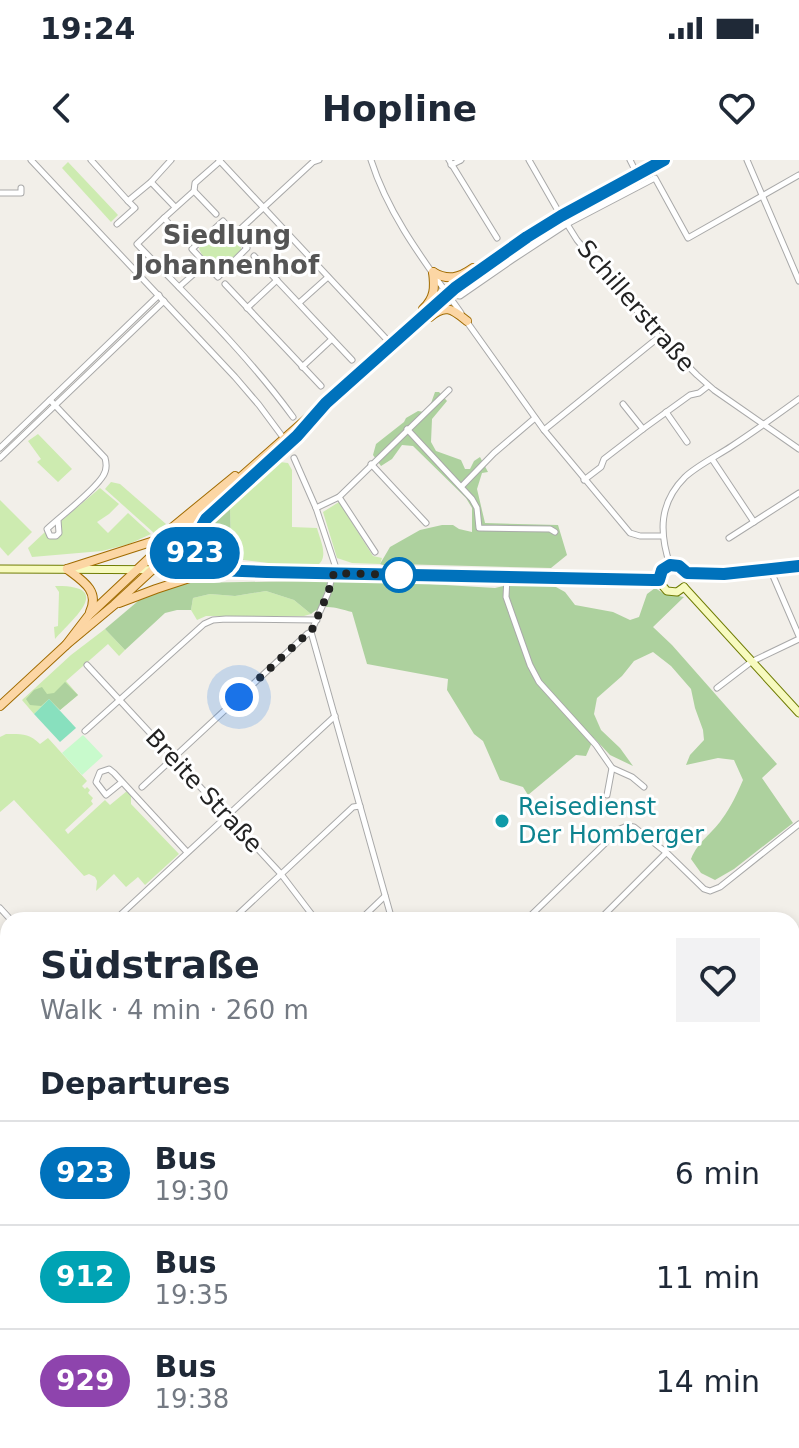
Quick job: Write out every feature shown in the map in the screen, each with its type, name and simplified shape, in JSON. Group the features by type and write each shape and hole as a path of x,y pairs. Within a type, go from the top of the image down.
{"main road":[{"path":"0,706 114,605 326,403 448,294 495,258 561,216 664,160"},
{"path":"433,272 455,278 486,259 495,258"},
{"path":"403,333 404,327 432,300 435,284 433,272"},
{"path":"403,333 410,334 436,311 443,309 453,310 467,321"},
{"path":"67,569 157,540 227,481 286,442"},
{"path":"66,645 89,615 259,460"},
{"path":"206,519 192,543 197,556 214,570"},
{"path":"687,573 687,582 677,592 667,591 659,580 662,570 670,565 679,566 687,573 724,574 799,566"},
{"path":"0,569 214,570 659,580"},
{"path":"67,569 90,588 94,596 89,615"},
{"path":"114,605 214,570"},
{"path":"684,587 799,713"}],"street":[{"path":"31,160 235,377 286,442"},
{"path":"91,160 135,208 117,224"},
{"path":"128,201 171,160"},
{"path":"235,234 313,162 319,160"},
{"path":"371,160 391,209 544,430 630,533 662,536"},
{"path":"461,160 450,163 497,238"},
{"name":"Schillerstraße","path":"529,160 561,216"},
{"path":"630,160 637,174"},
{"path":"747,160 799,278"},
{"path":"293,417 243,355 137,244 194,191 195,183 220,161 391,344"},
{"path":"448,294 460,296 567,224 655,178 688,238 799,175"},
{"path":"151,182 175,207"},
{"path":"0,193 21,193 21,188"},
{"path":"194,191 352,360"},
{"path":"164,218 321,386"},
{"path":"188,245 223,221"},
{"name":"Schillerstraße","path":"567,224 659,337 708,386 799,449"},
{"path":"222,281 251,252"},
{"path":"179,287 205,264"},
{"path":"299,303 328,277"},
{"path":"247,308 277,280"},
{"path":"0,448 159,295"},
{"path":"460,296 460,307 467,321"},
{"path":"0,458 164,301"},
{"path":"544,430 659,337"},
{"path":"302,367 332,339"},
{"name":"Schillerstraße","path":"584,480 601,467 604,459 643,429 690,395 708,386"},
{"path":"316,508 339,497 449,390"},
{"path":"670,565 662,536 663,520 666,507 686,476 799,399"},
{"path":"50,400 105,458 107,465 104,475 58,520"},
{"path":"623,404 643,429"},
{"path":"666,412 687,442"},
{"path":"462,486 535,418"},
{"path":"407,429 462,486 477,508 479,528 550,529 555,532"},
{"path":"142,787 311,632 317,620 335,565 316,508 294,458"},
{"path":"712,459 754,522"},
{"path":"371,464 426,523"},
{"path":"729,538 799,493"},
{"path":"339,497 375,552"},
{"path":"717,688 751,662 799,638 770,569"},
{"path":"507,577 509,607 539,682 596,745 612,768 632,777 644,787"},
{"path":"85,731 204,624 226,619 317,620"},
{"path":"311,632 390,912"},
{"name":"Breite Straße","path":"87,665 281,874 310,912"},
{"path":"123,912 335,716"},
{"path":"607,795 612,768"},
{"path":"122,782 106,795 98,786 97,776 104,769 109,769 122,782 187,852"},
{"path":"241,912 353,807 360,806"},
{"path":"534,912 620,829 627,826 634,827 710,891 720,887 799,824"},
{"path":"607,912 667,853"},
{"path":"368,912 385,896"}],"green space":[{"path":"68,162 118,215 111,222 62,168"},
{"path":"219,228 225,229 241,247 220,270 207,261 199,248"},
{"path":"435,392 447,401 432,419 431,442 436,451 461,460 465,469 470,469 480,457 488,472 482,473 477,489 485,523 558,525 567,555 551,568 395,564 389,567 380,564 390,547 420,530 453,525 472,532 472,508 466,498 413,446 402,445 392,459 381,466 373,455 376,444 406,418 418,411 424,412 430,406"},
{"path":"38,434 72,469 58,482 37,462 41,459 28,441"},
{"path":"280,462 288,463 292,470 292,527 317,528 323,553 318,565 244,560 231,548 230,508"},
{"path":"111,482 120,484 166,524 154,533 105,489"},
{"path":"100,488 119,504 97,522 108,533 128,513 151,534 102,551 32,557 28,548 45,532 49,539 58,539 60,522"},
{"path":"0,500 32,532 8,556 0,547"},
{"path":"339,502 373,556 382,558 380,564 352,563 337,558 323,512"},
{"path":"230,508 231,548 244,560 208,557 199,546 202,534"},
{"path":"363,580 495,588 516,583 547,582 565,592 575,605 613,612 630,620 639,617 647,594 655,588 663,593 684,597 653,627 777,764 762,778 793,823 715,880 701,873 691,859 718,825 743,780 734,760 718,758 686,765 690,755 704,740 703,730 691,689 671,666 653,652 634,661 597,698 594,714 601,730 633,766 610,755 594,738 586,756 576,755 528,795 523,787 500,780 483,741 474,734 447,690 448,679 367,664 352,612 325,607 311,614 294,600 266,591 235,596 210,594 193,598 191,610 165,613 125,650 105,629 144,596 190,583"},
{"path":"55,586 73,587 83,591 86,597 85,604 55,639 59,592"},
{"path":"266,591 294,600 311,614 206,616 197,620 191,610 193,598"},
{"path":"105,629 125,650 119,656 108,644 66,681 78,695 60,710 49,699 34,714 22,700"},
{"path":"65,682 78,695 60,710 49,699 41,706 30,705 26,699 42,687 47,694 54,693"},
{"path":"49,699 76,728 60,742 34,714"},
{"path":"6,734 28,736 40,744 48,738 87,781 82,786 90,790 88,793 93,798 93,804 65,830 68,834 105,800 110,805 127,791 131,804 179,854 145,885 138,877 126,887 114,874 96,891 95,877 89,874 84,876 14,800 0,812 0,737"},
{"path":"83,735 103,756 82,775 62,753"}],"bus line":[{"name":"923","path":"664,160 527,237 448,294 326,403 297,436 206,519 192,543 197,556 214,570 659,580 662,570 670,565 679,566 687,573 724,574 799,566"}],"place":[{"name":"Reisedienst Der Homberger","path":"502,821"}],"district":[{"name":"Siedlung Johannenhof","path":"227,250"}],"route":[{"path":"239,697 311,632 334,573 399,575"}]}
